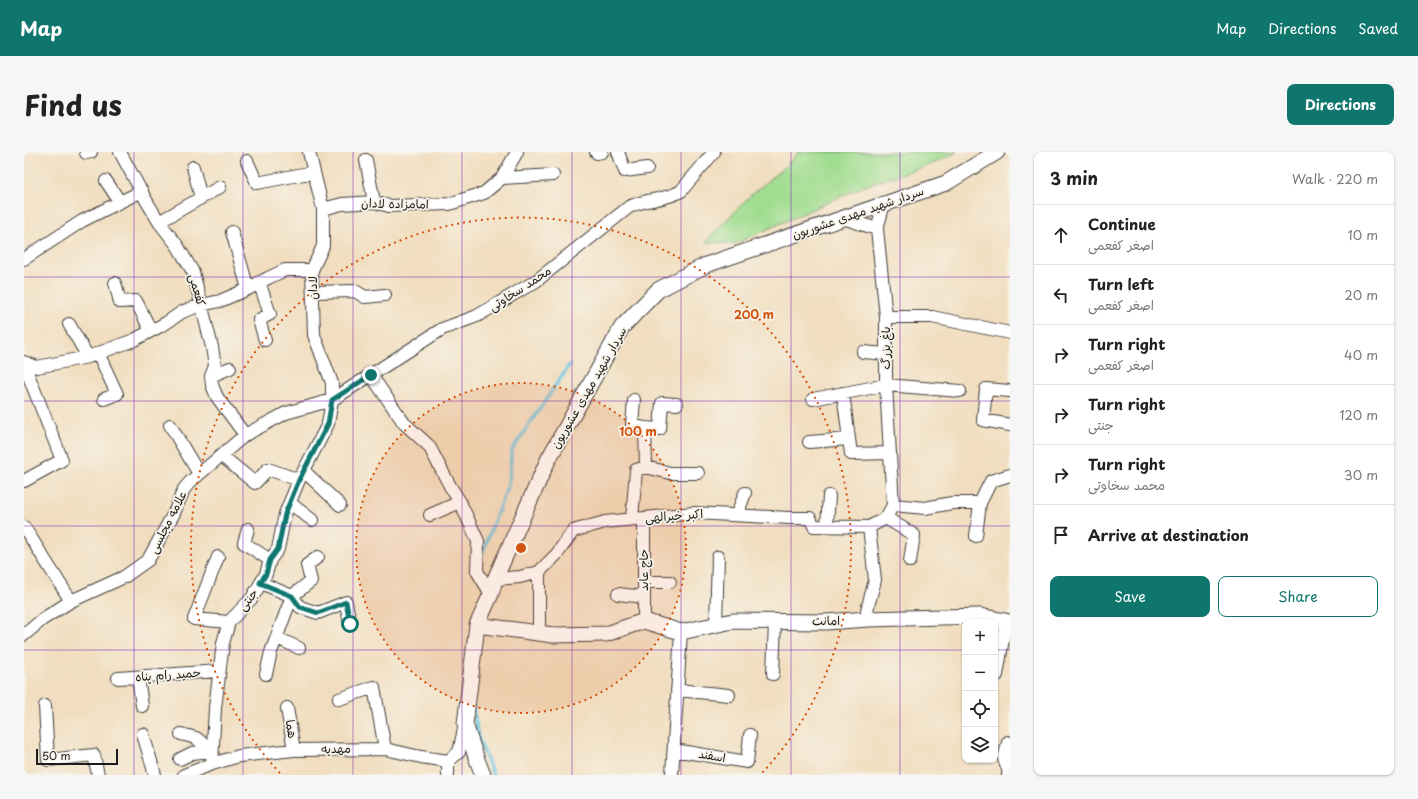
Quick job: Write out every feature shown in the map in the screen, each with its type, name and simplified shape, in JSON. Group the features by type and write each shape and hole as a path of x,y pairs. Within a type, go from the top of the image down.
{"street":[{"name":"کفعمی","path":"120,152 159,222 177,245 193,272 212,347 215,366 211,376 212,385 217,396 245,436"},
{"name":"لادان","path":"309,152 323,209 323,246 312,270 314,335 332,383 332,400"},
{"name":"امامزاده لادان","path":"323,209 342,204 374,202 389,206 449,204 484,193 502,178 517,152"},
{"path":"596,152 602,152"},
{"path":"618,152 625,171 648,168"},
{"name":"محمد سخاوتی","path":"332,400 442,329 477,316 536,281 637,203 675,195 682,192 714,152"},
{"name":"سردار شهید مهدی عشوریون","path":"483,775 465,724 477,625 491,594 495,579 548,460 622,327 658,290 706,265 946,183 997,152"},
{"path":"366,160 374,202"},
{"path":"247,161 257,183 314,172"},
{"path":"193,167 201,198"},
{"path":"502,178 553,175"},
{"path":"106,181 120,202"},
{"path":"159,222 220,187"},
{"path":"24,258 82,222 142,192"},
{"path":"884,204 877,230 886,317"},
{"path":"843,218 877,230"},
{"path":"232,232 248,289"},
{"path":"24,363 37,367 93,355 134,340 166,323 182,312 201,305 220,301 248,289 259,282 285,270 312,270"},
{"path":"259,282 270,314 259,320 265,340"},
{"path":"115,283 120,302 136,301 151,331"},
{"path":"313,292 355,290 365,297 385,295"},
{"name":"باغ بزرگ","path":"893,505 886,385 886,317 932,317 1010,333"},
{"path":"69,324 93,355 117,394 104,398"},
{"path":"863,352 886,354"},
{"path":"24,363 62,460 24,481"},
{"path":"211,376 230,368"},
{"path":"371,375 404,423 429,446 460,502 478,540 477,571 491,594"},
{"path":"813,398 886,385 960,391"},
{"path":"1010,391 986,389 983,420 1010,424"},
{"path":"843,393 851,454 890,453"},
{"name":"علامه مجلسی","path":"24,635 43,619 71,601 124,577 148,560 174,513 184,489 199,474 245,436 286,413 332,400"},
{"name":"جنتی","path":"212,764 215,708 219,671 223,643 229,622 252,598 266,574 270,560 278,549 285,514 302,475 328,424 332,400"},
{"path":"634,400 632,425 645,428 660,429 662,403 677,404"},
{"path":"170,425 199,474"},
{"path":"645,428 646,467 670,473 698,473"},
{"path":"809,442 849,439"},
{"path":"222,456 255,483 268,469 302,475 340,504"},
{"name":"حاج عابد","path":"644,621 644,582 638,519 636,470 646,467"},
{"path":"976,536 980,503 991,481 1010,475"},
{"path":"737,515 745,493"},
{"path":"827,526 829,496"},
{"path":"430,515 460,502"},
{"path":"290,503 312,520"},
{"path":"868,619 867,610 875,580 869,527 886,518 893,505 925,508 952,503 980,503"},
{"name":"اکبر خیرالهی","path":"539,572 557,554 573,531 605,522 694,513 810,518 814,526 869,527"},
{"path":"886,518 914,535 910,561"},
{"path":"24,527 71,601"},
{"path":"248,529 244,543 270,560"},
{"path":"218,557 194,619 229,622"},
{"path":"266,674 271,652 292,596 311,581 307,565 318,557"},
{"path":"716,624 718,557"},
{"path":"495,579 539,572 539,633"},
{"path":"644,582 670,582"},
{"path":"260,583 292,596 300,607 318,613 346,602 350,624"},
{"path":"618,594 644,597"},
{"name":"امانت","path":"644,621 681,632 733,621 826,622 868,619 980,616 1008,621"},
{"path":"477,625 553,635 606,634 644,621"},
{"path":"772,674 775,621"},
{"path":"998,670 1008,621"},
{"path":"672,775 681,632"},
{"path":"277,638 299,648"},
{"name":"حمید رام پناه","path":"118,678 219,671"},
{"path":"138,677 142,706"},
{"path":"339,699 374,687 384,748"},
{"path":"678,690 729,695"},
{"path":"45,706 48,760 94,755 98,775"},
{"name":"هما","path":"287,708 294,750"},
{"path":"448,775 448,761 459,752 465,724"},
{"path":"144,734 155,775"},
{"path":"181,734 196,738 212,751"},
{"name":"اسفند","path":"674,750 747,762 750,735"},
{"path":"1008,742 1004,759 1009,772 1008,775"},
{"name":"مهدیه","path":"184,775 212,764 239,756 294,750 384,748 420,757 448,761"},
{"path":"180,759 192,752 212,751"}],"green space":[{"path":"798,152 957,152 935,163 867,185 734,244 705,242 752,194 788,164"}],"waterway":[{"path":"483,551 508,485 512,450 570,364"},
{"path":"473,707 478,737 493,775"}],"route":[{"path":"350,624 346,602 318,613 300,607 292,596 260,583 266,574 270,560 278,549 285,514 299,480 328,424 332,400 371,375"}]}
